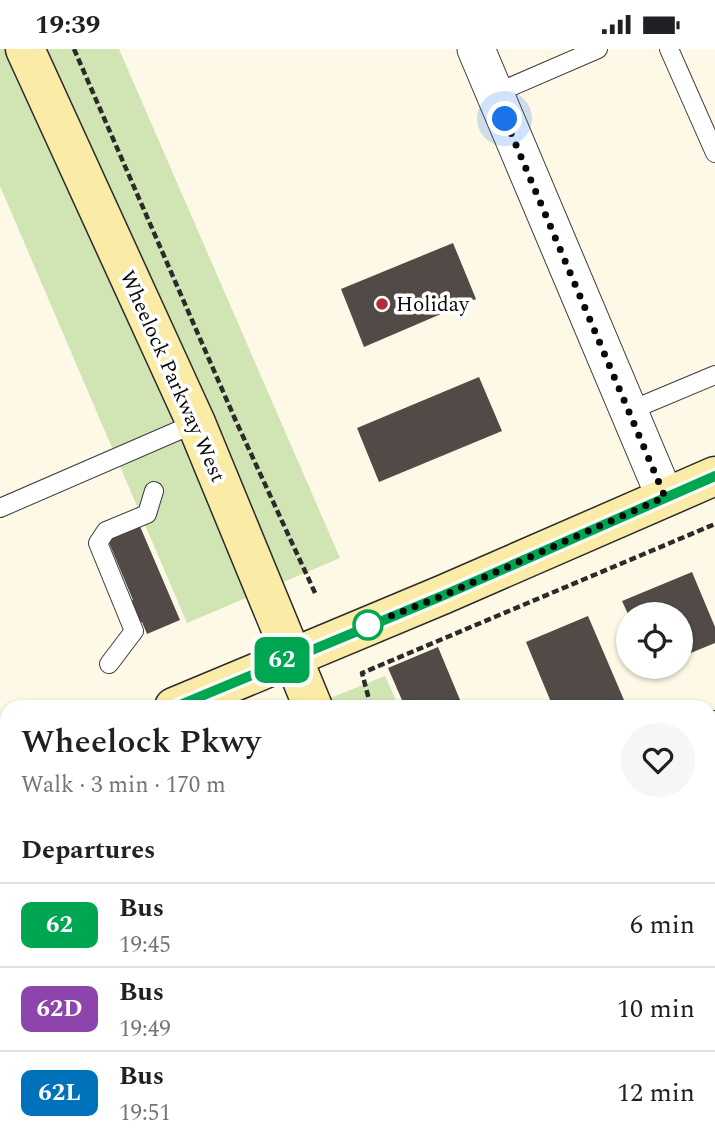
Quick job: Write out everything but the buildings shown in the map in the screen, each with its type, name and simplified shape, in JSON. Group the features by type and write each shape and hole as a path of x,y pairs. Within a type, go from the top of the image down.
{"street":[{"name":"Wheelock Parkway West","path":"25,49 196,423 310,700"},
{"path":"476,49 665,497"},
{"path":"190,700 442,596 715,476"}],"lane":[{"path":"494,94 598,49"},
{"path":"669,49 715,153"},
{"path":"629,411 715,375"},
{"path":"0,508 196,423"},
{"path":"109,664 134,631 98,543 106,531 147,514 154,491"}],"path":[{"path":"74,49 234,419 316,595"},
{"path":"369,700 362,673 715,524"}],"green space":[{"path":"0,49 119,49 340,558 187,623 0,186"},
{"path":"385,676 396,700 325,700"}],"bus line":[{"name":"62","path":"191,700 442,596 715,476"}],"place":[{"name":"Holiday","path":"382,304"}],"route":[{"path":"368,625 442,596 665,497 505,119"}]}
